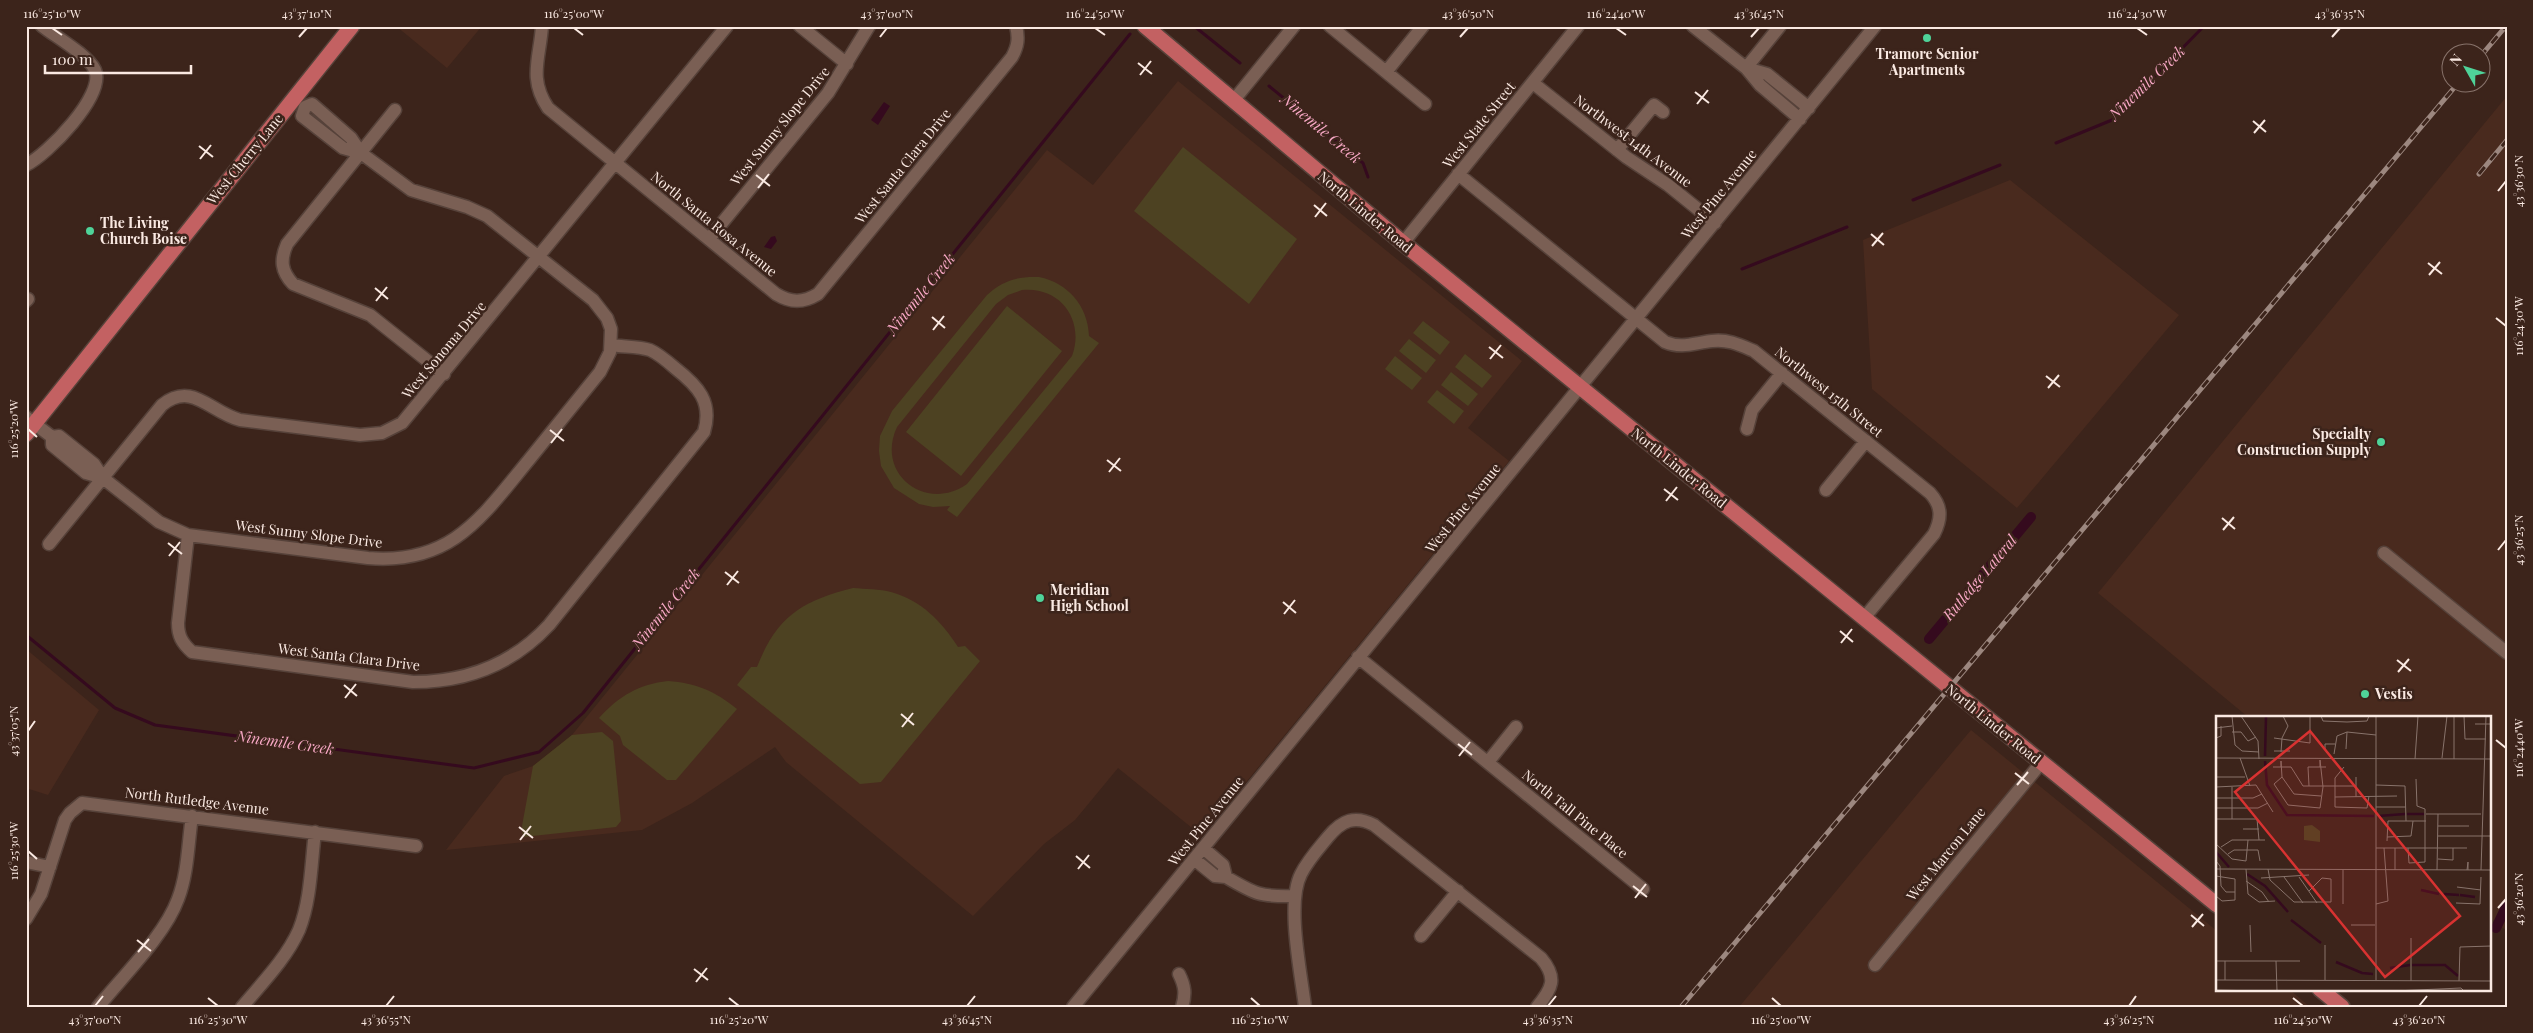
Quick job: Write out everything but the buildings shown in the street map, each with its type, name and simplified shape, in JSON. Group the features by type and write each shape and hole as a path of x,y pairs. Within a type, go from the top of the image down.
{"main road":[{"name":"West Cherry Lane","path":"29,425 299,103 352,26"},
{"name":"North Linder Road","path":"1145,26 1402,243 2216,904"},
{"path":"2321,990 2342,1007"}],"street":[{"path":"26,165 50,149 91,99 97,78 91,64 42,26"},
{"name":"North Santa Rosa Avenue","path":"542,26 536,76 542,98 548,108 776,294 786,300 797,302"},
{"name":"West Sonoma Drive","path":"50,544 162,405 171,398 182,395 193,396 229,417 240,420 371,435 393,429 402,423 727,26"},
{"path":"800,26 847,64"},
{"name":"West Sunny Slope Drive","path":"709,239 828,92 847,64 868,26"},
{"path":"1234,100 1294,26"},
{"path":"1330,26 1425,104"},
{"path":"1386,72 1423,26"},
{"name":"West State Street","path":"1402,243 1578,26"},
{"path":"1693,26 1746,68 1760,85 1800,119"},
{"path":"1746,68 1780,26"},
{"name":"West Pine Avenue","path":"1073,1007 1358,657 1581,388 1875,26"},
{"name":"West Santa Clara Drive","path":"797,302 808,300 818,294 1012,57 1018,47 1017,31"},
{"path":"1746,68 1767,74 1809,108"},
{"name":"Northwest 14th Avenue","path":"1532,83 1617,150 1668,185 1715,223"},
{"path":"299,103 312,104 351,138 360,153 411,190 466,206 488,216 539,256 601,309 611,329 611,345"},
{"path":"1617,150 1654,105 1663,112"},
{"path":"395,110 287,244 282,254 282,265 286,276 293,284 370,315 444,374"},
{"name":"Northwest 15th Street","path":"1458,174 1637,319 1676,353 1713,341 1734,342 1754,351 1930,492 1937,501 1940,523 1934,534 1864,618"},
{"name":"West Sunny Slope Drive","path":"29,425 52,437 59,436 94,464 103,478 159,522 188,535 379,559 414,556 447,544 484,515 600,372 606,362 611,345"},
{"name":"West Santa Clara Drive","path":"188,535 178,634 183,644 192,652 408,682 436,682 483,672 514,656 549,625 698,443 704,432 708,410 700,389 658,354 648,349 611,345"},
{"path":"1747,429 1752,410 1782,373"},
{"path":"1826,490 1866,441"},
{"path":"2384,553 2507,653"},
{"name":"North Tall Pine Place","path":"1358,657 1643,889"},
{"path":"1488,762 1516,727"},
{"name":"West Marcon Lane","path":"1875,965 2041,762"},
{"name":"North Rutledge Avenue","path":"50,867 66,820 76,807 82,803 94,803 416,846"},
{"path":"98,1007 161,930 175,908 182,887 192,816"},
{"path":"1305,1007 1294,896 1299,878 1307,864 1335,828 1352,819 1365,820 1374,825 1541,958 1548,967 1552,978 1550,991 1537,1007"},
{"path":"242,1007 280,960 299,930 306,902 315,832"},
{"path":"1203,848 1223,865 1226,876"},
{"path":"1194,859 1215,876 1226,876 1256,894 1294,896"},
{"path":"26,862 50,867 36,905 26,919"},
{"path":"1421,936 1458,891"},
{"path":"1179,974 1184,984 1185,996 1182,1007"}],"shaded area":[{"path":"396,26 482,26 447,68"},
{"name":"Meridian High School","path":"1178,81 1522,361 1468,428 1509,461 1202,836 1118,768 1075,820 1044,844 973,916 786,762 775,747 692,803 642,830 446,850 504,776 533,766 572,735 1047,150 1093,185"},
{"path":"2507,96 2507,931 2490,918 2490,716 2247,716 2098,593"},
{"path":"884,102 890,106 878,125 871,120"},
{"path":"1183,147 1297,239 1249,304 1134,211"},
{"path":"2010,180 2179,315 2017,508 1872,389 1863,240"},
{"path":"775,236 777,241 771,249 764,247 771,237"},
{"path":"1031,277 1049,280 1067,290 1085,315 1089,336 1099,343 957,517 947,510 950,506 933,507 919,504 894,488 881,466 880,436 892,411 987,295 998,286 1011,280","holes":["1022,290 1036,290 1048,294 1066,308 1075,330 1072,356 967,484 951,492 936,494 921,491 908,484 899,473 893,460 892,444 897,427 996,304 1008,295"]},
{"path":"1007,306 1062,351 961,476 906,432"},
{"path":"1423,321 1450,342 1440,355 1413,333"},
{"path":"1409,339 1436,360 1426,373 1399,351"},
{"path":"1465,354 1492,376 1482,388 1455,367"},
{"path":"1395,356 1422,378 1412,390 1385,369"},
{"path":"1451,372 1478,394 1468,406 1441,385"},
{"path":"1437,390 1464,411 1454,424 1427,402"},
{"path":"853,588 887,591 912,600 938,621 958,647 965,646 980,661 881,782 860,784 737,685 751,667 757,667 773,635 793,613 819,599"},
{"path":"26,649 99,710 48,795 26,788"},
{"path":"668,681 705,689 721,697 737,709 676,780 667,780 623,745 620,736 599,718 614,703 630,692 648,685"},
{"path":"1971,730 2216,930 2216,990 2290,990 2310,1007 1739,1007"},
{"path":"602,732 613,741 621,821 616,827 523,837 522,826 533,766 572,735"}],"waterway":[{"name":"Ninemile Creek","path":"1194,26 1240,63"},
{"name":"Ninemile Creek","path":"2056,143 2112,120 2204,26"},
{"name":"Ninemile Creek","path":"26,635 115,708 155,725 474,768 539,752 583,713 1130,34"},
{"name":"Ninemile Creek","path":"1269,86 1363,163 1368,177"},
{"name":"Ninemile Creek","path":"1913,200 2000,165"},
{"name":"Ninemile Creek","path":"1742,269 1847,227"},
{"name":"Rutledge Lateral","path":"1929,639 2031,517"},
{"path":"2496,928 2507,905"}],"railway":[{"path":"2490,45 2506,26"},
{"path":"1681,1007 2451,92"},
{"path":"2479,174 2507,140"}],"place":[{"name":"Tramore Senior Apartments","path":"1927,38"},
{"name":"The Living Church Boise","path":"90,231"},
{"name":"Specialty Construction Supply","path":"2381,442"},
{"name":"Meridian High School","path":"1040,598"},
{"name":"Vestis","path":"2365,694"}]}
